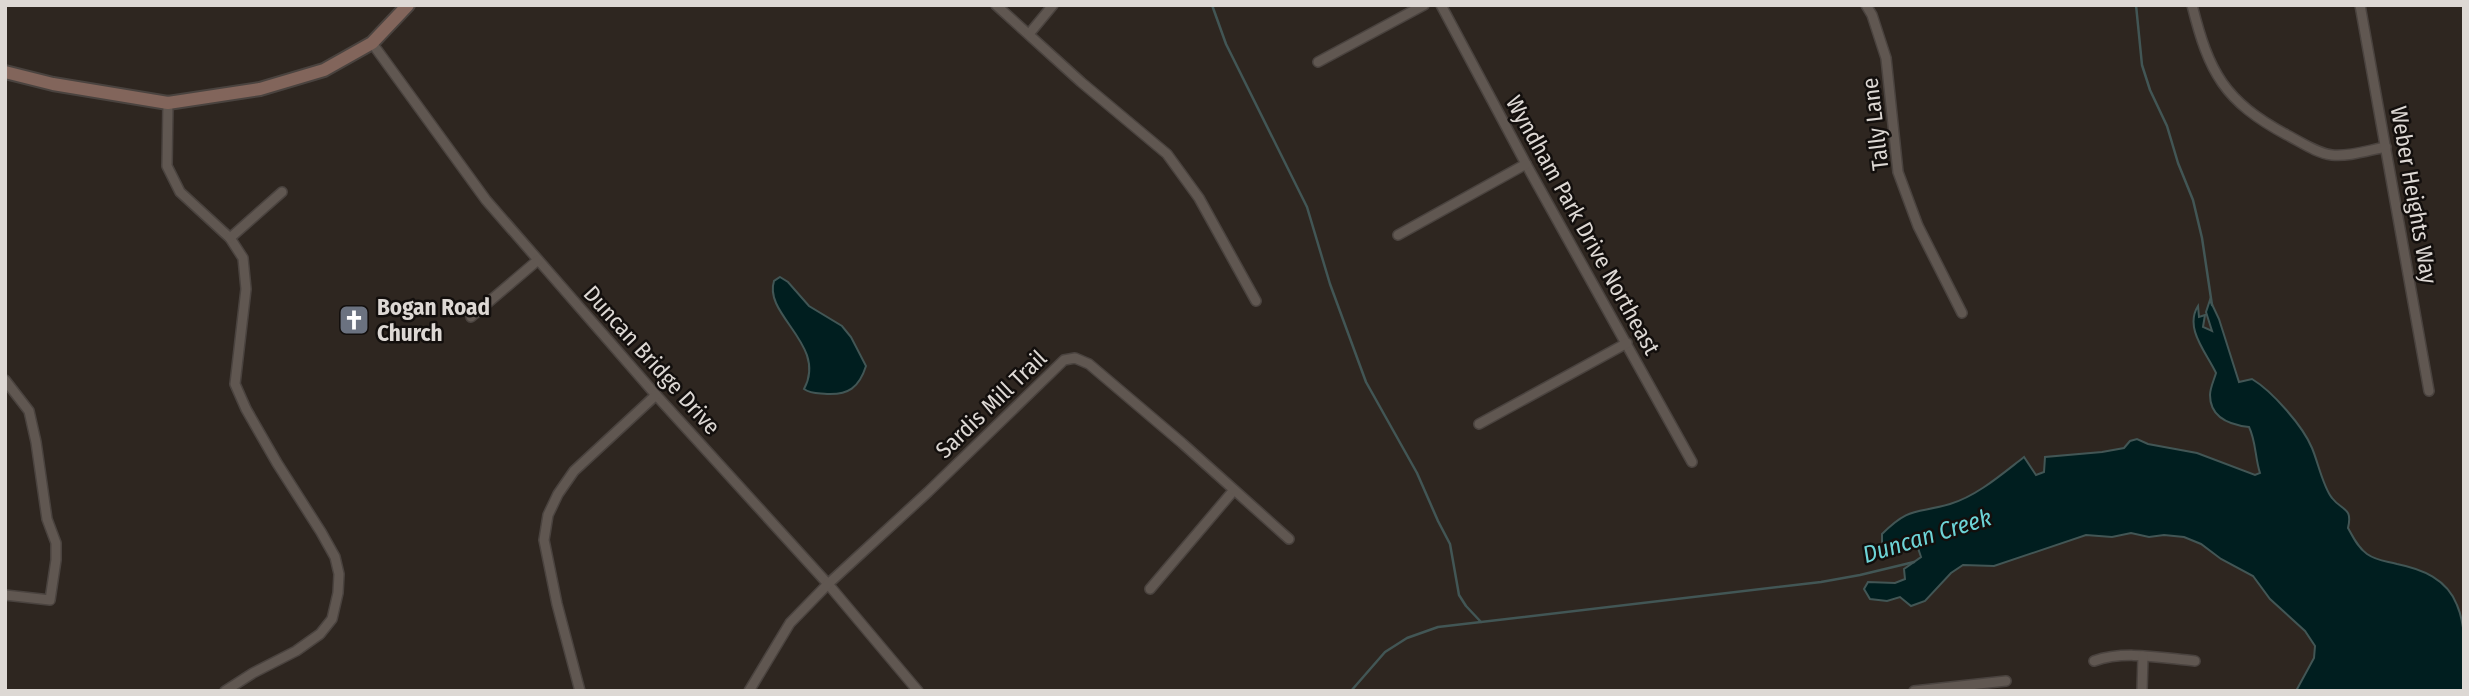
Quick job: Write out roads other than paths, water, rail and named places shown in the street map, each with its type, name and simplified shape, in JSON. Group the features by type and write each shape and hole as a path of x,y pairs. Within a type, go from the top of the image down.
{"street":[{"path":"5,72 53,84 168,103 260,89 324,70 372,43 408,5"},
{"path":"996,5 1081,82 1167,154 1199,198 1256,301"},
{"path":"1029,34 1053,5"},
{"path":"1318,62 1424,5"},
{"name":"Wyndham Park Drive Northeast","path":"1441,5 1692,462"},
{"name":"Tally Lane","path":"1866,5 1886,58 1898,172 1918,226 1962,313"},
{"path":"2192,5 2203,47 2218,79 2237,101 2259,120 2332,155 2386,147"},
{"name":"Weber Heights Way","path":"2360,5 2429,391"},
{"name":"Duncan Bridge Drive","path":"372,43 486,200 656,395 828,584 918,691"},
{"path":"168,103 167,166 180,192 230,238 243,258 246,289 235,384 277,463 321,531 335,557 339,574 332,619 320,634 296,651 225,691"},
{"path":"1398,235 1526,164"},
{"path":"230,238 282,192"},
{"path":"471,317 538,260"},
{"path":"1479,424 1627,343"},
{"name":"Sardis Mill Trail","path":"749,691 790,623 1064,360 1074,358 1089,364 1289,539"},
{"path":"5,380 21,397 29,411 56,560 50,600 5,595"},
{"path":"580,691 557,604 544,540 548,515 574,471 656,395"},
{"path":"1150,589 1234,490"},
{"path":"2094,661 2108,656 2194,660"},
{"path":"2141,691 2143,656"},
{"path":"1914,691 2006,681"}],"water":[{"path":"780,277 788,282 809,306 842,326 851,337 866,366 860,380 852,389 834,394 809,392 804,389 809,373 808,358 777,306 773,294 774,281"},
{"path":"2210,300 2219,319 2239,382 2252,379 2260,385 2277,400 2302,430 2312,448 2329,493 2348,513 2348,528 2361,549 2378,559 2424,572 2440,582 2453,596 2464,636 2464,691 2296,691 2314,658 2315,646 2305,631 2270,599 2253,576 2221,559 2201,544 2184,537 2149,537 2131,533 2112,537 2086,535 1994,566 1963,565 1951,573 1925,601 1911,606 1900,597 1887,601 1870,599 1864,589 1868,582 1895,583 1905,579 1904,569 1921,557 1918,548 1891,547 1882,542 1882,534 1907,515 1970,496 2024,457 2036,475 2044,472 2045,457 2124,448 2130,441 2137,439 2148,444 2197,453 2255,475 2260,473 2249,427 2223,419 2211,403 2210,392 2216,373 2198,340 2194,323 2198,306 2199,317 2205,315 2203,327 2212,331 2206,312"}],"waterway":[{"path":"1212,5 1226,44 1307,207 1330,284 1366,382 1417,473 1450,544 1459,595 1481,622"},
{"path":"2136,5 2142,65 2193,200 2212,305"},
{"name":"Duncan Creek","path":"1351,691 1385,652 1407,638 1438,627 1821,582 1914,562"}],"place":[{"name":"Bogan Road Church","path":"354,320"}]}
